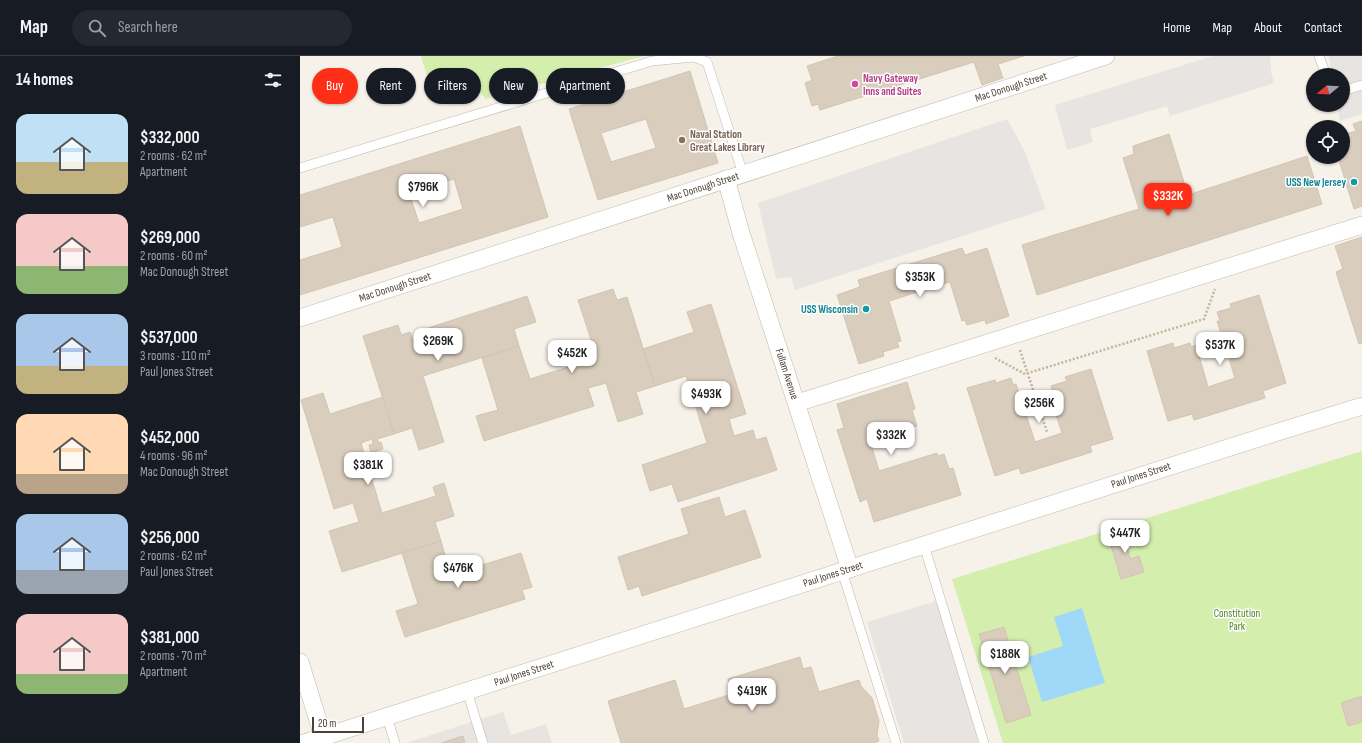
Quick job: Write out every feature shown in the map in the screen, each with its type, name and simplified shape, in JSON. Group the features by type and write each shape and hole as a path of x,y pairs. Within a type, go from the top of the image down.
{"street":[{"name":"Mac Donough Street","path":"300,318 1106,56"},
{"name":"Fullam Avenue","path":"726,179 741,233 797,403 846,570"},
{"path":"797,403 1362,225"},
{"name":"Paul Jones Street","path":"304,743 324,740 387,717 467,691 1362,406"},
{"path":"300,662 324,740"}],"lane":[{"path":"1319,56 1323,68"},
{"path":"300,168 652,61 694,57 708,62 743,174"},
{"path":"1350,89 1362,85"},
{"path":"924,545 984,743"},
{"path":"846,570 896,743"},
{"path":"467,691 483,743"},
{"path":"387,717 395,743"}],"path":[{"path":"976,347 1025,374 1028,374 1204,319 1223,269"},
{"path":"1015,334 1047,432"}],"green space":[{"path":"421,56 644,56 600,68 546,68 546,83 538,85 538,68 489,68 489,98 486,99 481,94 481,68 425,68"},
{"name":"Constitution Park","path":"1362,451 1362,743 1003,743 952,579"}],"shaded area":[{"path":"1213,56 1270,56 1271,72 1274,83 1170,116 1167,106 1090,129 1093,142 1067,150 1055,105"},
{"path":"1329,56 1362,56 1362,114 1340,120 1338,112 1350,112 1350,68 1331,68"},
{"path":"1007,119 1024,150 1046,209 795,290 791,277 776,279 758,203"},
{"path":"940,600 984,743 904,743 867,622"},
{"path":"503,712 511,735 546,724 552,743 406,743"}],"water":[{"path":"1082,608 1105,683 1042,702 1028,657 1063,646 1054,617"}],"building":[{"name":"Navy Gateway Inns and Suites","path":"838,56 1024,56 998,64 1003,78 982,85 974,62 820,110 818,104 812,106 805,83 812,80 807,66"},
{"name":"Naval Station Great Lakes Library","path":"690,71 718,163 598,200 569,109 585,104 625,104 625,91","holes":["646,119 656,148 611,162 601,133"]},
{"name":"USS New Jersey","path":"1362,121 1362,206 1354,209 1340,164 1350,164 1350,133 1356,131 1353,124"},
{"path":"520,126 548,217 300,295 300,260 342,247 333,217 300,227 300,195","holes":["454,179 463,209 419,223 409,193"]},
{"path":"1169,134 1188,195 1306,156 1306,164 1310,164 1322,204 1037,295 1022,245 1139,209 1123,158 1134,154 1133,146"},
{"path":"1362,237 1362,343 1359,344 1336,272 1343,269 1335,246"},
{"name":"USS Wisconsin","path":"962,248 965,255 987,248 1009,316 986,324 985,320 967,325 965,320 962,321 950,282 889,301 901,341 897,342 899,347 883,352 884,356 859,364 837,295 860,287 858,280"},
{"path":"613,289 617,300 627,297 655,386 636,392 643,414 618,422 606,383 588,388 594,406 484,441 476,416 498,410 482,358 519,346 530,379 597,358 578,300"},
{"path":"1259,295 1286,383 1263,391 1265,398 1194,420 1192,414 1168,421 1147,351 1173,343 1174,348 1190,343 1191,347 1196,345 1208,387 1235,378 1217,321 1220,321 1217,312 1231,308 1230,304"},
{"path":"527,296 536,322 514,329 519,346 423,376 444,442 419,450 412,428 394,434 363,336 398,325 401,335 410,332 416,351 434,346 428,328"},
{"path":"711,304 746,414 729,419 734,436 753,430 756,440 766,437 777,470 678,502 672,484 650,491 642,465 707,443 686,376 655,386 643,349 694,332 687,312"},
{"path":"1091,369 1113,439 1090,446 1092,452 1021,474 1019,468 995,476 967,388 995,380 996,383 1011,378 1013,385 1016,384 1035,442 1062,433 1049,393 1053,392 1051,386 1067,381 1065,377"},
{"path":"907,382 915,409 912,410 917,426 910,428 911,431 871,444 879,471 937,453 938,456 944,454 949,469 953,468 961,495 874,522 867,499 860,502 837,430 844,428 837,404"},
{"path":"323,393 330,414 383,397 394,434 377,439 379,443 381,442 383,449 371,453 369,445 373,444 372,439 361,443 382,513 436,496 433,487 444,483 454,516 435,522 441,541 342,572 329,531 359,522 353,503 334,509 301,400"},
{"path":"719,497 725,517 745,510 761,557 642,596 639,586 628,590 618,557 689,534 681,509"},
{"path":"1131,529 1136,545 1127,547 1130,559 1139,556 1144,572 1121,579 1108,536"},
{"path":"441,541 450,575 521,553 532,587 522,590 525,599 405,637 396,611 418,604 402,553"},
{"path":"1004,627 1031,715 1006,723 979,634"},
{"path":"800,657 803,669 811,667 819,692 859,680 861,686 872,698 879,721 877,735 879,741 874,743 621,743 608,701 675,680 684,709 738,692 734,679 728,681 728,679"},
{"path":"1362,696 1362,722 1348,726 1341,703"},
{"path":"463,736 465,743 441,743"}],"place":[{"name":"Navy Gateway Inns and Suites","path":"855,84"},
{"name":"Naval Station Great Lakes Library","path":"682,140"},
{"name":"USS New Jersey","path":"1354,182"},
{"name":"USS Wisconsin","path":"866,309"}]}
